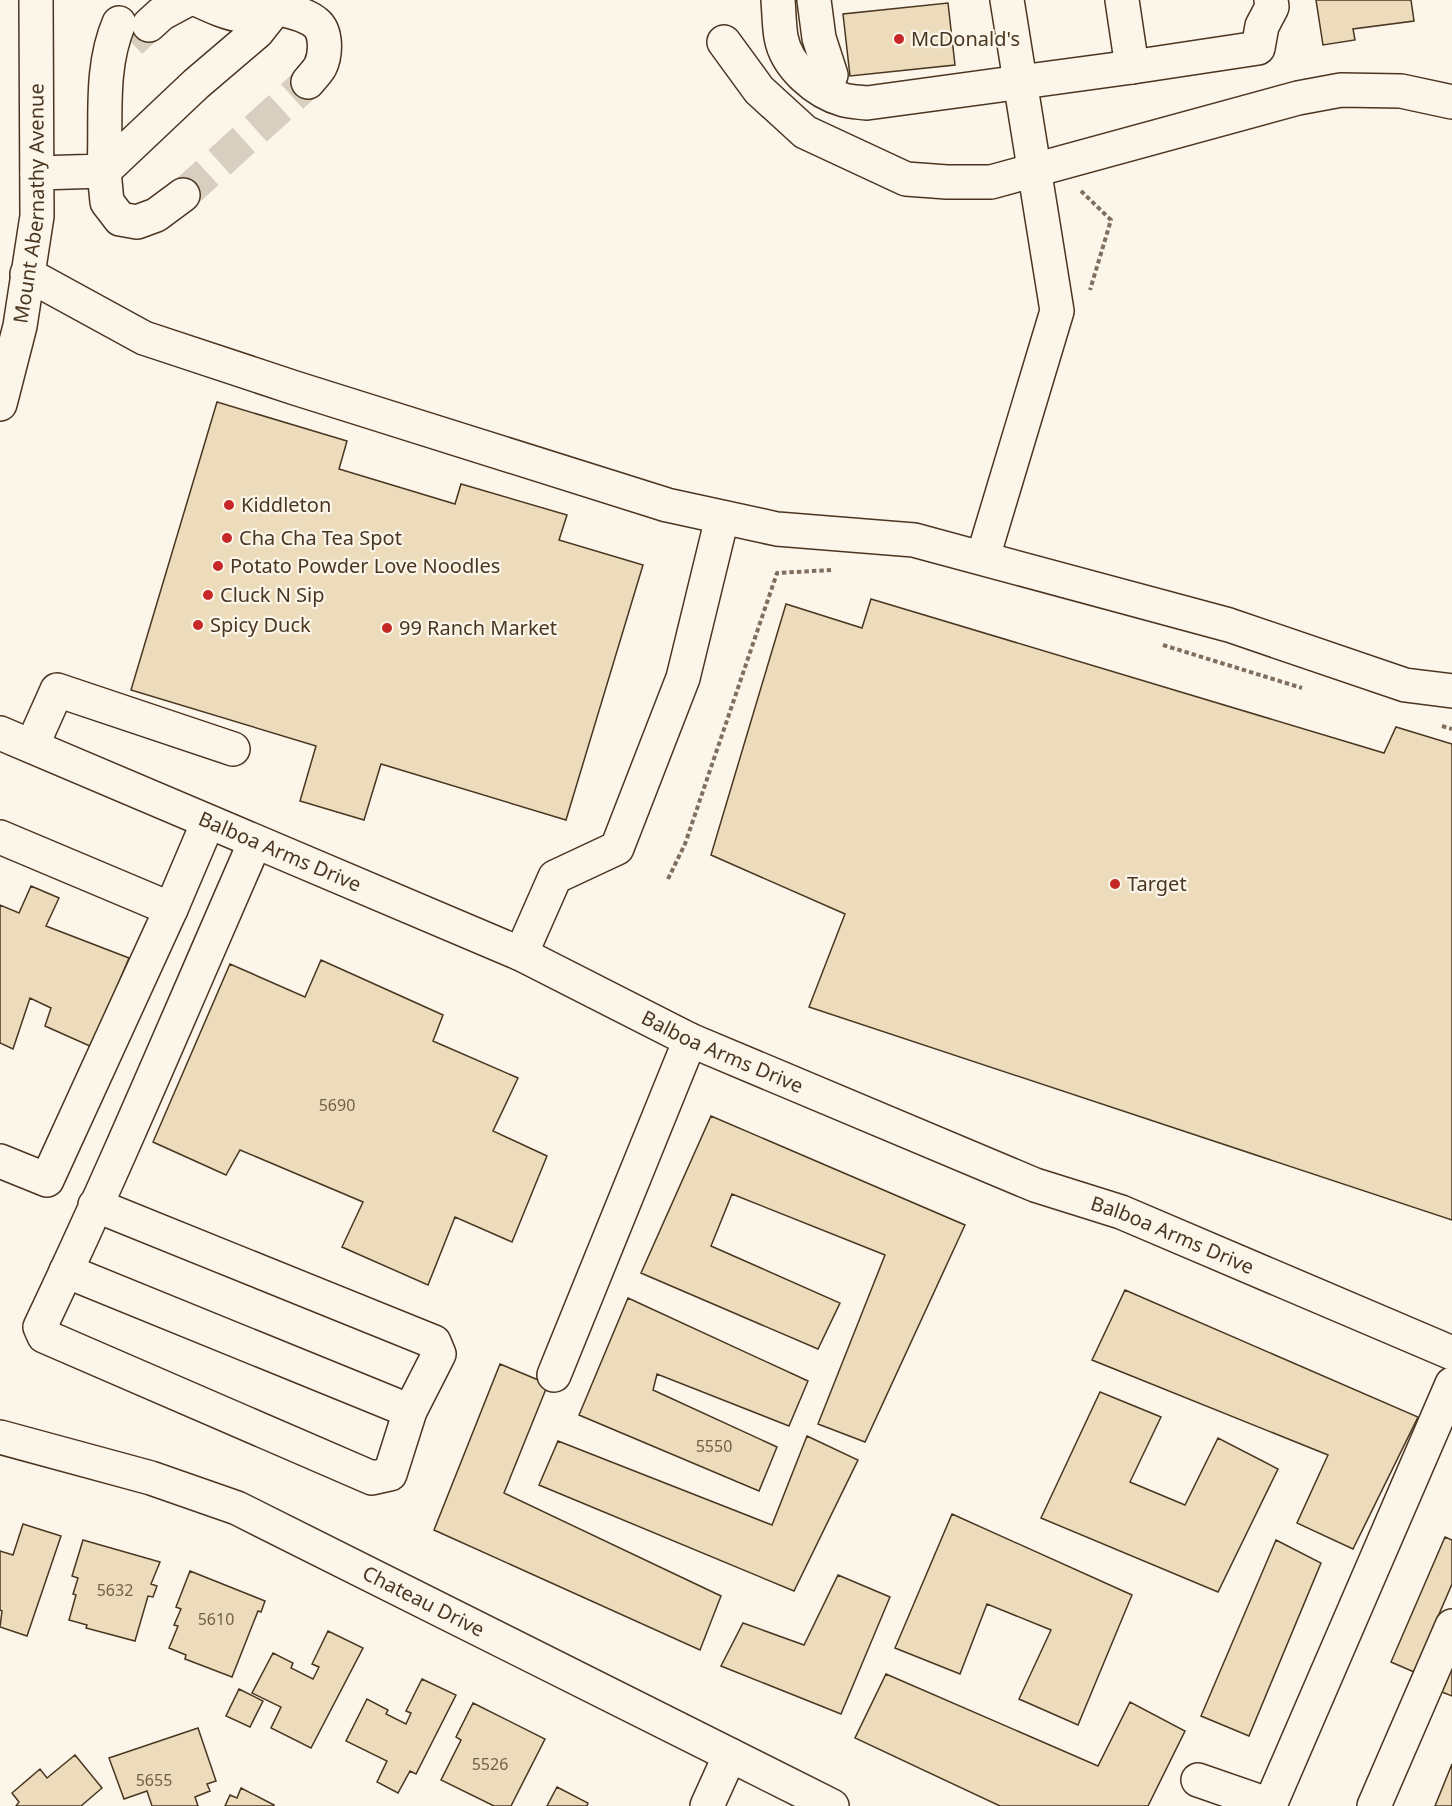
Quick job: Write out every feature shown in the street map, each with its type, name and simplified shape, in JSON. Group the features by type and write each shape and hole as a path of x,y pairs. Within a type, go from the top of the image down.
{"street":[{"name":"Mount Abernathy Avenue","path":"0,404 20,326 37,216 36,0"},
{"path":"134,25 146,4 174,0"},
{"path":"183,195 156,214 136,222 120,219 107,202 104,171 107,63 111,42 134,25 187,0"},
{"path":"198,0 230,14 254,17 294,8"},
{"path":"778,0 782,39 791,62 824,92 844,100 867,103 1018,72"},
{"path":"792,0 795,28 803,56 824,72 849,82 1132,67 1258,48 1262,26 1272,7 1271,0"},
{"path":"814,0 819,38 831,75"},
{"path":"983,557 1057,311 1007,0"},
{"path":"1122,0 1132,67"},
{"path":"37,173 104,171 196,84 258,32 294,8"},
{"path":"294,8 324,37 323,59 319,69 308,82"},
{"path":"724,42 759,90 805,132 906,179 991,182 1287,101 1341,90 1401,91 1452,102"},
{"path":"27,274 144,338 667,505 777,529 914,540 1229,625 1405,685 1452,691"},
{"path":"521,954 555,877 617,848 683,678 722,518"},
{"path":"32,746 57,690 233,749"},
{"name":"Balboa Arms Drive","path":"0,733 521,954 690,1040 1035,1185 1121,1212 1452,1353"},
{"path":"0,1161 47,1180 171,909 208,822"},
{"path":"0,837 171,909"},
{"path":"95,1205 434,1342 439,1354 410,1411 390,1474 372,1478 44,1336 40,1327 255,842"},
{"path":"554,1375 690,1040"},
{"path":"66,1271 410,1411"},
{"path":"1198,1780 1270,1805 1452,1384"},
{"name":"Chateau Drive","path":"0,1437 152,1478 237,1508 832,1806"},
{"path":"1374,1806 1452,1626"},
{"path":"707,1806 730,1755"}],"path":[{"path":"668,879 685,844 777,573 841,569"},
{"path":"1161,645 1305,689"},
{"path":"1441,726 1452,729"}],"building":[{"path":"1316,0 1411,0 1414,21 1353,29 1355,40 1323,45"},
{"name":"McDonald's","path":"948,3 955,65 850,76 843,14"},
{"name":"99 Ranch Market","path":"217,402 347,441 339,469 455,504 461,484 567,515 559,540 643,565 566,820 381,764 364,820 300,801 316,746 131,690"},
{"name":"Target","path":"871,599 1384,753 1396,727 1452,744 1452,1220 809,1007 845,914 711,855 786,604 862,628"},
{"path":"31,886 59,898 46,926 129,958 92,1047 45,1026 51,1008 30,998 13,1049 0,1043 0,905 19,913"},
{"path":"321,960 443,1015 433,1041 518,1078 493,1131 547,1156 512,1242 455,1217 428,1285 342,1247 363,1202 240,1150 226,1175 153,1142 230,964 305,997"},
{"path":"711,1116 965,1225 865,1442 818,1424 885,1255 732,1194 711,1246 840,1303 818,1349 641,1273"},
{"path":"1125,1290 1418,1417 1353,1549 1297,1523 1328,1455 1092,1360"},
{"path":"628,1298 808,1381 789,1426 657,1374 653,1390 777,1447 759,1491 579,1415"},
{"path":"500,1364 548,1384 504,1493 721,1596 700,1650 434,1530"},
{"path":"1100,1392 1161,1417 1130,1482 1185,1505 1218,1438 1278,1469 1218,1592 1041,1518"},
{"path":"807,1436 858,1460 794,1591 539,1485 558,1441 772,1525"},
{"path":"952,1514 1132,1595 1078,1725 1019,1699 1051,1630 987,1604 960,1674 895,1648"},
{"path":"23,1524 61,1536 27,1636 0,1627 2,1611 0,1610 0,1551 13,1555"},
{"path":"1445,1537 1452,1540 1452,1584 1414,1672 1391,1662"},
{"path":"83,1540 160,1562 151,1584 157,1586 153,1597 148,1596 135,1641 86,1628 87,1625 69,1620 78,1578 72,1576"},
{"path":"1276,1540 1321,1563 1249,1736 1201,1716"},
{"path":"190,1571 265,1601 261,1612 258,1611 232,1677 185,1659 186,1655 169,1648 178,1626 174,1625 181,1609 176,1607"},
{"path":"838,1575 890,1597 841,1714 721,1666 743,1623 804,1645"},
{"path":"328,1631 363,1648 311,1748 271,1728 281,1707 252,1693 273,1653 293,1663 291,1668 313,1679 319,1667 312,1664"},
{"path":"1452,1668 1452,1696 1442,1692"},
{"path":"886,1674 1098,1766 1130,1702 1185,1731 1148,1806 1000,1806 855,1738"},
{"path":"422,1679 456,1695 416,1774 410,1771 398,1793 377,1782 387,1761 346,1741 367,1699 388,1710 386,1714 406,1724 411,1713 406,1711"},
{"path":"239,1689 263,1701 250,1727 226,1716"},
{"path":"473,1703 545,1739 511,1806 494,1806 441,1780 461,1740 456,1737"},
{"path":"198,1728 216,1781 207,1784 210,1791 195,1797 198,1806 152,1806 147,1791 124,1799 109,1758"},
{"path":"75,1755 102,1788 81,1806 16,1806 19,1802 12,1793 40,1769 47,1778"},
{"path":"1452,1764 1452,1806 1435,1806"},
{"path":"557,1787 588,1803 587,1806 547,1806"},
{"path":"241,1788 274,1805 225,1806 230,1795 237,1798"}],"tunnel":[{"path":"131,42 149,25"},
{"path":"183,195 308,82"}],"place":[{"name":"McDonald's","path":"899,39"},
{"name":"Kiddleton","path":"229,505"},
{"name":"Cha Cha Tea Spot","path":"227,538"},
{"name":"Potato Powder Love Noodles","path":"218,566"},
{"name":"Cluck N Sip","path":"208,595"},
{"name":"Spicy Duck","path":"198,625"},
{"name":"99 Ranch Market","path":"387,628"},
{"name":"Target","path":"1115,884"}]}
